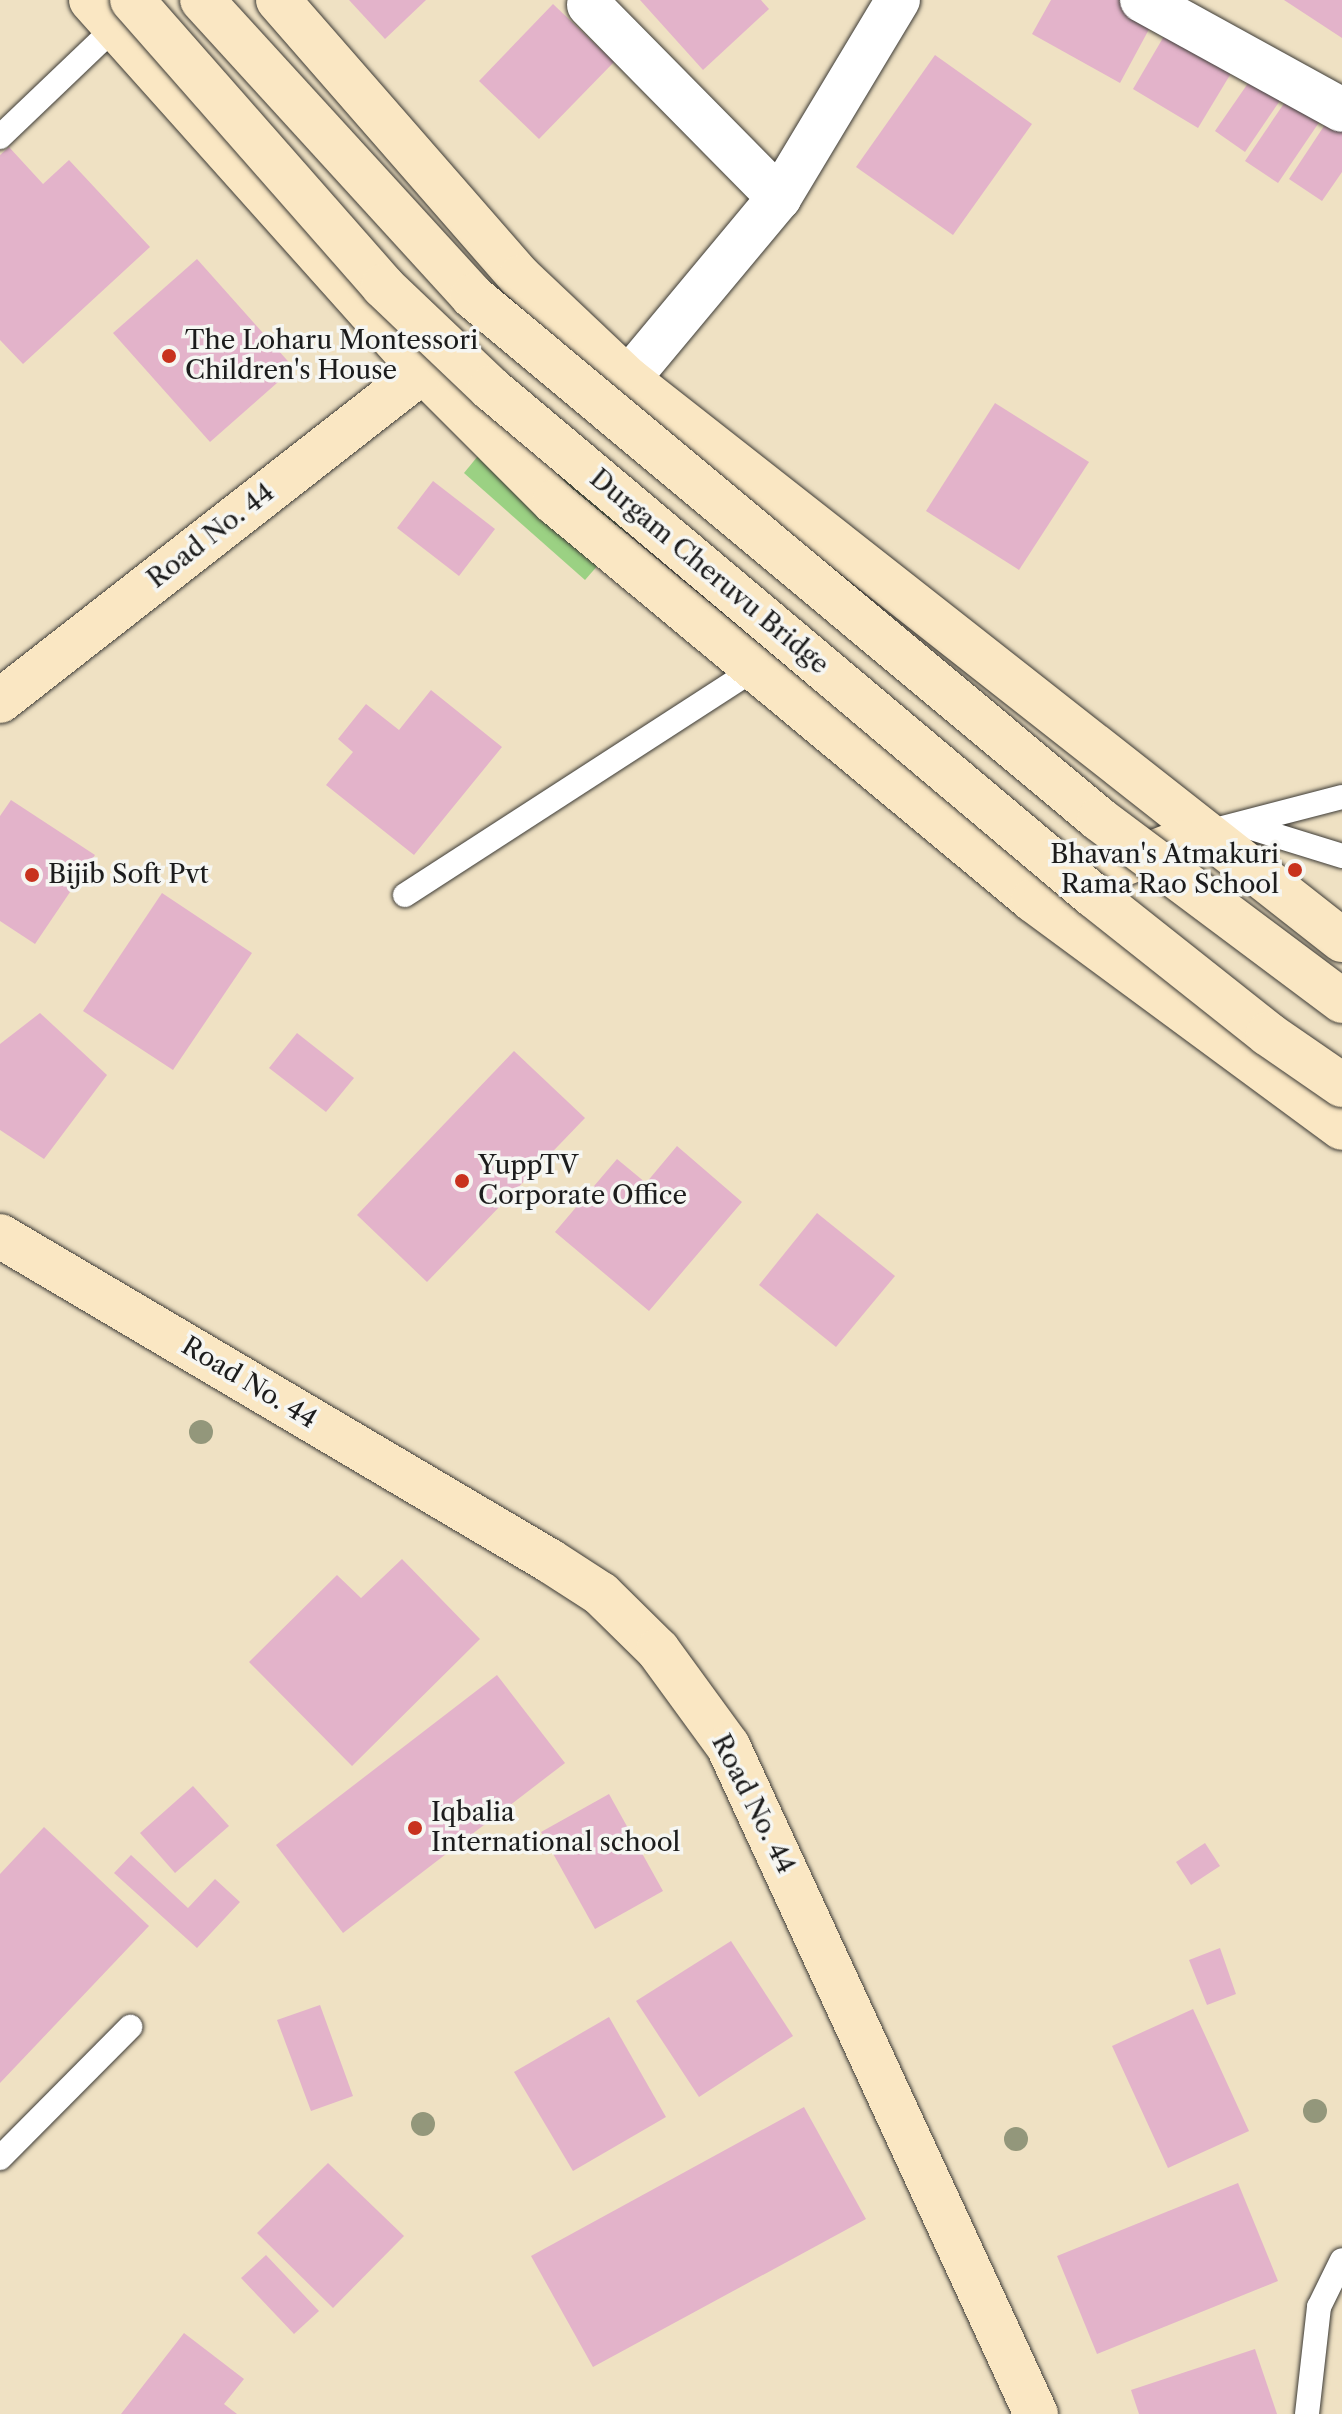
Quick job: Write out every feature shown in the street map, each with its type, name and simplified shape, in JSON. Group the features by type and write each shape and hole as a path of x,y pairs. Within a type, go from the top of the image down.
{"main road":[{"path":"202,0 472,296 1099,819 1342,1001"},
{"path":"278,0 520,277 628,379 1200,834 1342,940"},
{"path":"113,9 423,371 554,502 1033,900 1342,1128"},
{"name":"Durgam Cheruvu Bridge","path":"113,9 383,286 490,388 1094,896 1268,1034 1342,1085"},
{"name":"Road No. 44","path":"0,701 423,371"},
{"path":"1033,900 1200,834"},
{"name":"Road No. 44","path":"0,1236 550,1561 601,1594 658,1650 728,1746 1036,2414"}],"street":[{"path":"628,379 779,198 898,0"},
{"path":"1142,0 1342,110"},
{"path":"589,5 779,198"}],"lane":[{"path":"0,137 113,9"},
{"path":"405,895 755,669"},
{"path":"1200,834 1342,797"},
{"path":"1242,825 1342,856"},
{"path":"0,2158 130,2027"},
{"path":"1307,2414 1319,2307 1342,2260"}],"green space":[{"path":"513,413 640,517 585,580 464,473"}],"building":[{"path":"349,0 426,0 385,39"},
{"path":"640,0 761,0 769,9 703,70"},
{"path":"1051,0 1119,0 1154,20 1120,83 1032,34"},
{"path":"1284,0 1342,0 1342,38"},
{"path":"553,4 614,62 539,139 479,81"},
{"path":"1167,31 1233,70 1198,128 1133,89"},
{"path":"935,55 1032,124 953,235 856,167"},
{"path":"1253,76 1283,96 1245,152 1215,131"},
{"path":"1287,99 1320,121 1278,183 1245,161"},
{"path":"1330,117 1342,126 1342,172 1322,201 1289,179"},
{"path":"9,147 43,184 69,160 150,247 23,364 0,340 0,155"},
{"path":"197,259 294,368 210,442 113,333"},
{"path":"995,403 1089,462 1019,570 926,511"},
{"path":"433,481 495,529 459,576 397,528"},
{"path":"431,690 502,747 414,855 326,785 353,752 338,739 366,704 399,730"},
{"path":"11,800 95,855 35,944 0,921 0,816"},
{"path":"162,893 252,953 173,1070 83,1011"},
{"path":"40,1013 107,1075 44,1159 0,1130 0,1044"},
{"path":"297,1033 354,1078 326,1112 269,1068"},
{"path":"514,1051 585,1118 427,1282 357,1215"},
{"path":"677,1146 742,1202 649,1311 555,1232 617,1159 646,1183"},
{"path":"817,1213 895,1276 836,1347 759,1285"},
{"path":"402,1559 480,1639 352,1766 249,1662 337,1575 361,1598"},
{"path":"497,1675 565,1763 343,1933 276,1845"},
{"path":"193,1786 229,1826 175,1873 140,1833"},
{"path":"609,1794 663,1891 595,1929 541,1832"},
{"path":"44,1827 149,1926 0,2083 0,1874"},
{"path":"1205,1843 1220,1866 1191,1885 1176,1862"},
{"path":"131,1855 188,1908 215,1879 240,1902 197,1948 114,1873"},
{"path":"731,1941 793,2036 699,2097 636,2001"},
{"path":"1220,1948 1236,1994 1207,2005 1189,1960"},
{"path":"320,2005 353,2096 311,2111 277,2020"},
{"path":"1193,2009 1249,2131 1168,2168 1112,2046"},
{"path":"609,2017 666,2117 573,2171 514,2072"},
{"path":"804,2107 866,2219 593,2367 531,2256"},
{"path":"328,2163 404,2236 333,2308 257,2233"},
{"path":"1238,2183 1278,2281 1097,2354 1057,2256"},
{"path":"266,2255 319,2311 294,2334 241,2278"},
{"path":"184,2333 244,2379 224,2404 237,2414 121,2414"},
{"path":"1255,2349 1277,2414 1139,2414 1131,2390"}],"place":[{"name":"The Loharu Montessori Children's House","path":"169,356"},
{"name":"Bhavan's Atmakuri Rama Rao School","path":"1295,870"},
{"name":"Bijib Soft Pvt","path":"32,875"},
{"name":"YuppTV Corporate Office","path":"462,1181"},
{"name":"Iqbalia International school","path":"415,1828"}]}
